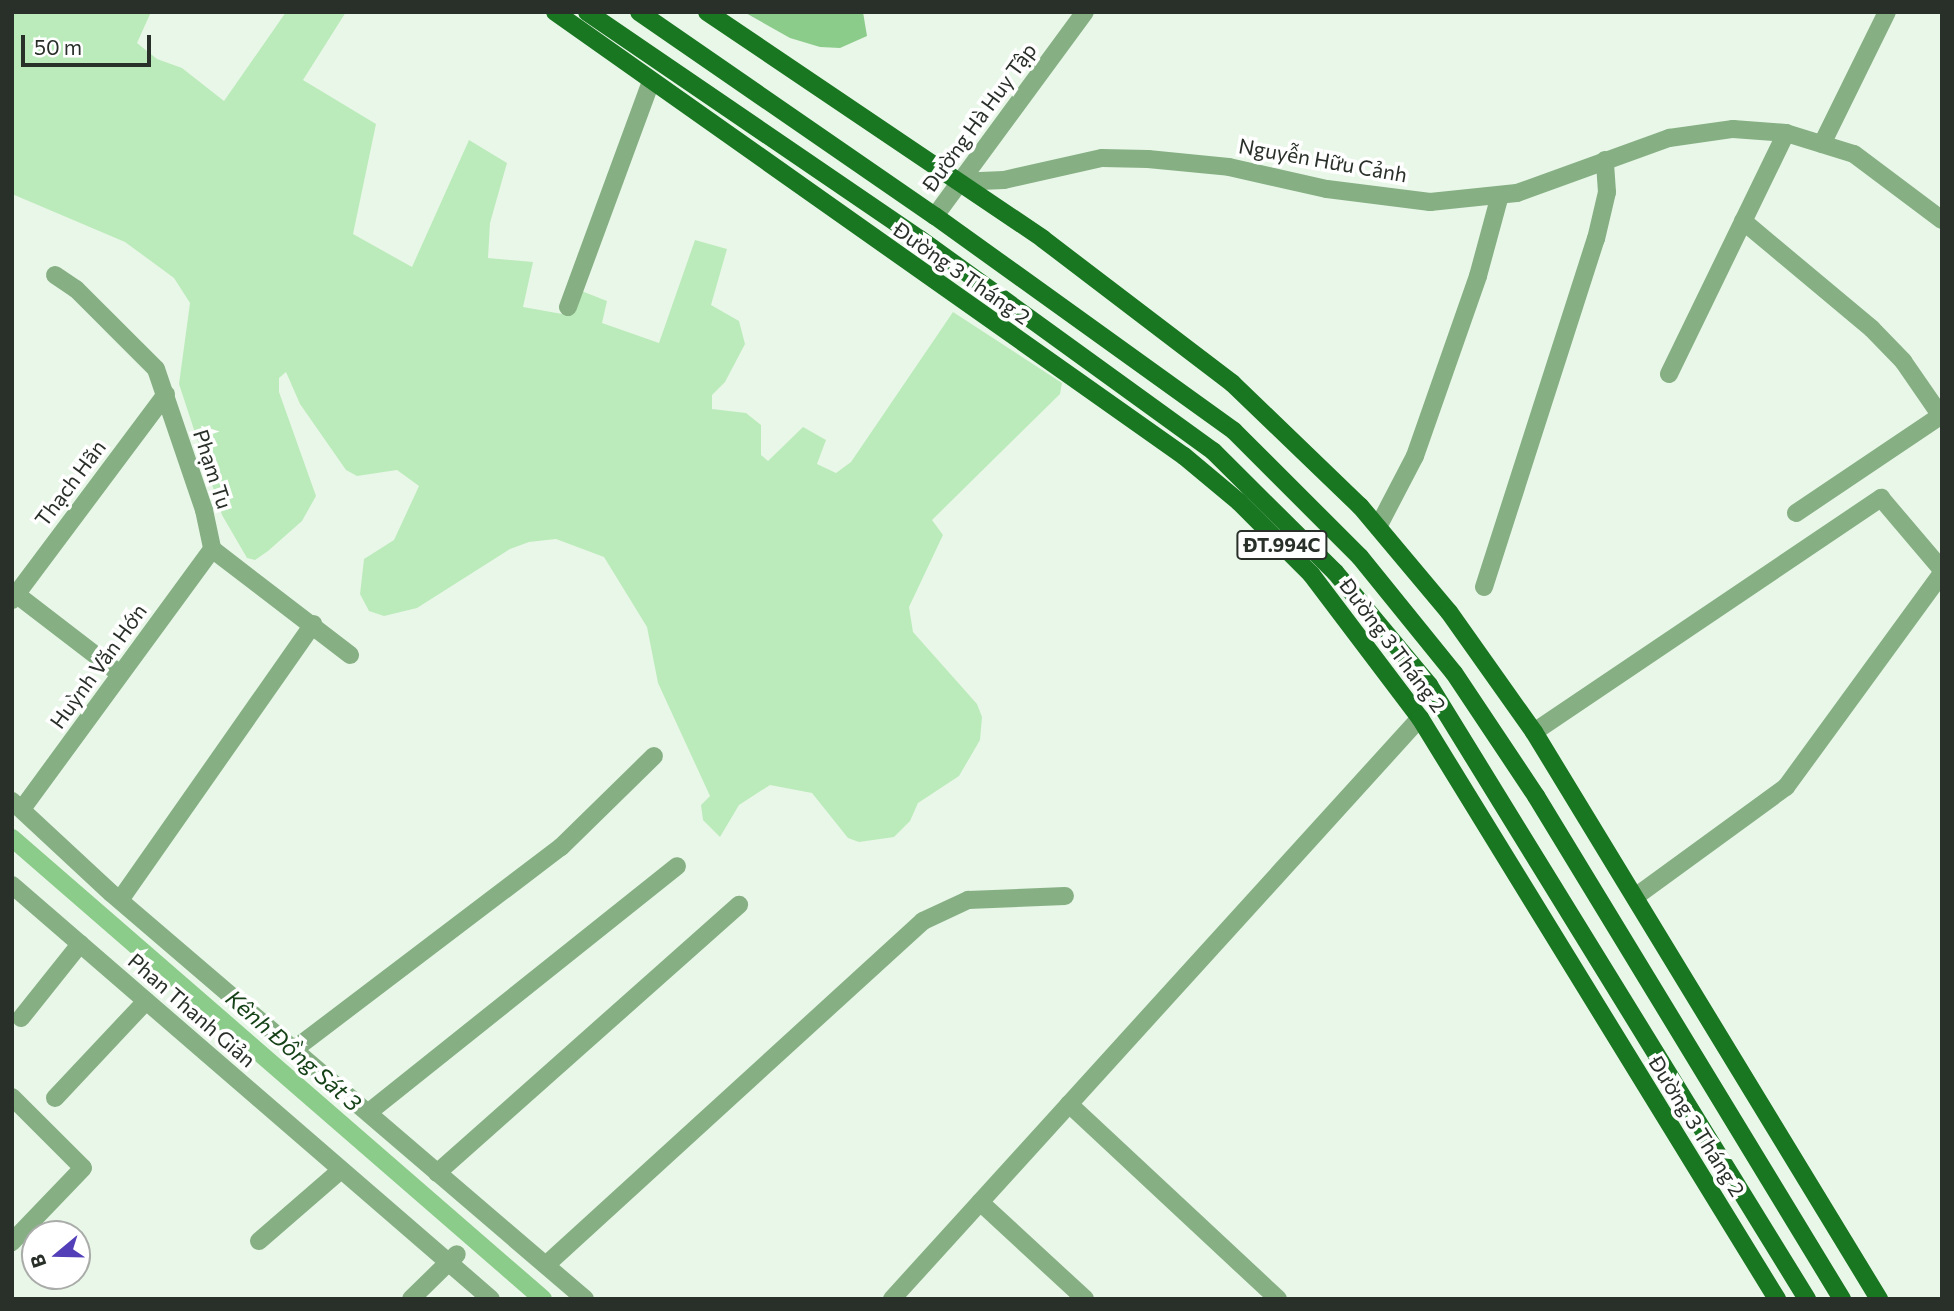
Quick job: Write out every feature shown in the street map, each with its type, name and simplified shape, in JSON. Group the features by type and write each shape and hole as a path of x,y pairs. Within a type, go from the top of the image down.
{"main road":[{"name":"Đường 3 Tháng 2","path":"555,12 1184,456 1239,502 1311,574 1420,718 1777,1299"},
{"name":"Đường 3 Tháng 2","path":"587,12 920,239 1213,451 1335,572 1436,696 1807,1299"},
{"name":"Đường 3 Tháng 2","path":"639,12 935,216 1234,431 1360,556 1454,673 1536,796 1842,1299"},
{"path":"706,12 1043,239 1232,383 1321,464 1378,527 1463,630 1534,732 1879,1299"},
{"path":"906,261 935,216"}],"street":[{"name":"Đường Hà Huy Tập","path":"935,216 956,182 1085,12"},
{"path":"1822,144 1887,12"},
{"path":"568,307 651,81"},
{"name":"Nguyễn Hữu Cảnh","path":"956,182 1004,180 1102,158 1148,159 1228,167 1327,189 1430,202 1500,195 1547,183 1670,138 1733,129 1786,133 1854,154 1942,220"},
{"path":"1670,374 1786,133"},
{"path":"1484,587 1596,239 1608,192 1605,160"},
{"path":"1378,527 1415,456 1478,275 1500,195"},
{"path":"1743,221 1872,329 1903,361 1941,416 1796,513"},
{"name":"Phạm Tu","path":"55,275 133,343 156,369 204,510 212,549"},
{"name":"Thạch Hãn","path":"14,595 166,394"},
{"path":"1534,732 1881,498 1942,571 1786,787 1635,897"},
{"path":"212,549 350,655"},
{"name":"Huỳnh Văn Hớn","path":"17,805 120,674 212,549"},
{"path":"14,595 120,674"},
{"path":"120,900 313,624"},
{"path":"892,1299 1420,718"},
{"path":"296,1048 561,847 654,756"},
{"path":"17,805 120,900 296,1048 585,1299"},
{"path":"369,1112 677,866"},
{"name":"Phan Thanh Giản","path":"12,885 341,1170 452,1259 491,1299"},
{"path":"545,1265 923,921 968,900 1065,896"},
{"path":"437,1173 739,905"},
{"path":"21,1018 80,944"},
{"path":"55,1098 146,1001"},
{"path":"12,1097 83,1168 12,1242"},
{"path":"1069,1104 1278,1299"},
{"path":"259,1241 341,1170"},
{"path":"980,1202 1085,1299"},
{"path":"411,1299 452,1259"}],"shaded area":[{"path":"12,12 151,12 137,43 157,59 182,68 224,101 286,12 346,12 303,80 376,124 353,234 412,267 469,140 507,163 490,223 488,258 533,262 523,307 568,315 579,290 607,301 602,323 659,343 695,240 727,249 711,305 739,321 745,344 725,382 712,395 712,409 746,413 761,425 761,455 768,461 803,427 826,440 817,464 836,473 851,462 953,312 1062,383 1060,394 932,520 943,535 909,607 913,632 977,704 982,717 980,740 959,776 918,803 910,821 894,837 859,842 848,838 812,793 770,785 739,805 720,837 703,820 701,805 710,796 658,683 647,627 604,557 556,539 529,542 510,549 417,608 384,616 369,611 360,594 364,559 394,540 419,486 397,470 357,476 346,470 300,404 286,372 279,378 279,392 316,496 302,521 255,560 247,558 222,515 179,384 190,303 174,278 125,242 12,194"},
{"path":"744,12 863,12 867,36 840,48 820,47 790,38"}],"waterway":[{"name":"Kênh Đồng Sát 3","path":"12,838 543,1299"}]}
